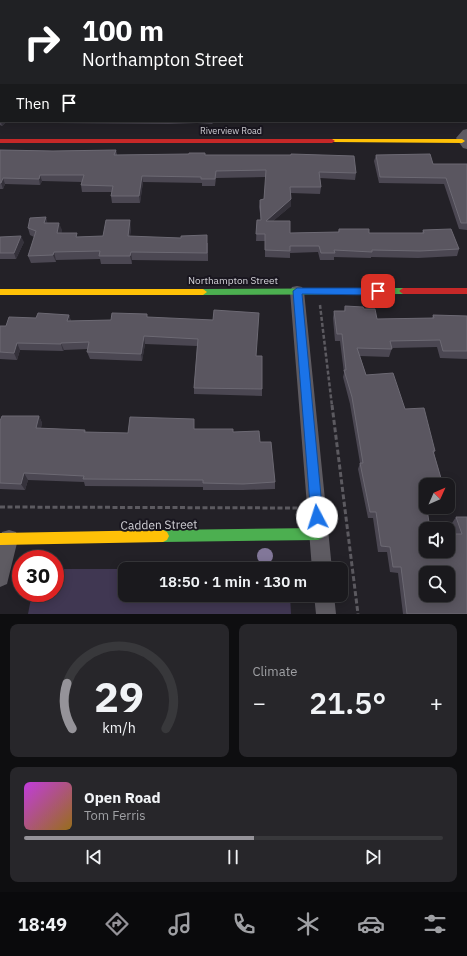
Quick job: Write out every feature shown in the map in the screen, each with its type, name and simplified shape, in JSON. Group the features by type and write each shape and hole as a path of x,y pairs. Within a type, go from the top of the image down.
{"street":[{"name":"Riverview Road","path":"0,141 465,140"},
{"path":"297,291 321,562"},
{"name":"Northampton Street","path":"0,292 467,291"},
{"name":"Cadden Street","path":"4,539 318,534"},
{"path":"0,577 4,539"},
{"path":"325,602 326,614"}],"path":[{"path":"318,291 329,366 358,614"},
{"path":"0,507 316,508"}],"shaded area":[{"path":"64,569 118,569 118,602 290,602 291,614 28,614 30,602 64,602"}],"building":[{"path":"0,150 116,150 114,155 205,153 205,155 291,154 354,156 356,173 319,172 321,187 290,187 291,199 266,221 290,221 290,233 339,232 339,229 369,229 369,233 424,233 423,230 451,229 459,249 420,251 372,250 372,252 334,250 335,253 321,253 319,246 290,246 290,251 265,250 265,234 256,234 257,220 261,220 260,200 264,199 266,170 216,171 215,179 201,179 201,177 142,176 139,196 111,196 113,186 81,185 84,175 40,175 39,179 3,178 0,183"},
{"path":"430,154 433,164 467,164 467,223 461,223 446,178 380,177 376,155"},
{"path":"46,217 44,223 59,223 57,233 77,233 76,237 103,236 106,220 130,220 128,236 181,238 181,236 207,235 207,253 131,252 130,256 99,256 100,251 54,252 53,255 28,256 36,231 28,228 30,218"},
{"path":"21,236 14,253 0,253 0,237"},
{"path":"345,306 375,309 377,319 434,318 433,315 467,316 467,351 443,351 440,340 390,341 392,349 357,348 366,375 393,373 405,409 424,408 435,451 433,451 441,478 419,478 419,514 428,514 429,522 419,522 419,558 455,558 455,534 462,534 456,517 467,517 467,614 407,614 401,567 393,567 390,547 381,546 376,512 370,512 360,463 363,463 352,397 344,370 346,370 342,334 337,334 334,311 345,311"},
{"path":"214,310 259,313 256,356 262,356 262,389 194,388 198,339 144,336 141,354 87,352 89,342 61,344 17,343 14,353 0,352 0,326 6,326 9,317 36,318 38,313 69,315 67,321 111,320 112,313 147,314 147,317 213,320"},
{"path":"2,416 39,416 36,428 85,430 84,432 128,433 130,417 194,419 194,429 233,429 233,432 259,431 260,442 271,442 275,482 243,484 203,483 203,480 83,479 84,476 24,473 21,484 0,483 0,421"}],"traffic: fast":[{"path":"203,292 403,291"},
{"path":"163,536 318,534"}],"traffic: slow":[{"path":"332,141 462,141"},
{"path":"0,292 203,292"},
{"path":"0,539 163,536"}],"traffic: jam":[{"path":"0,141 332,141"},
{"path":"403,291 467,291"}],"route":[{"path":"317,517 297,291 378,291"}]}
